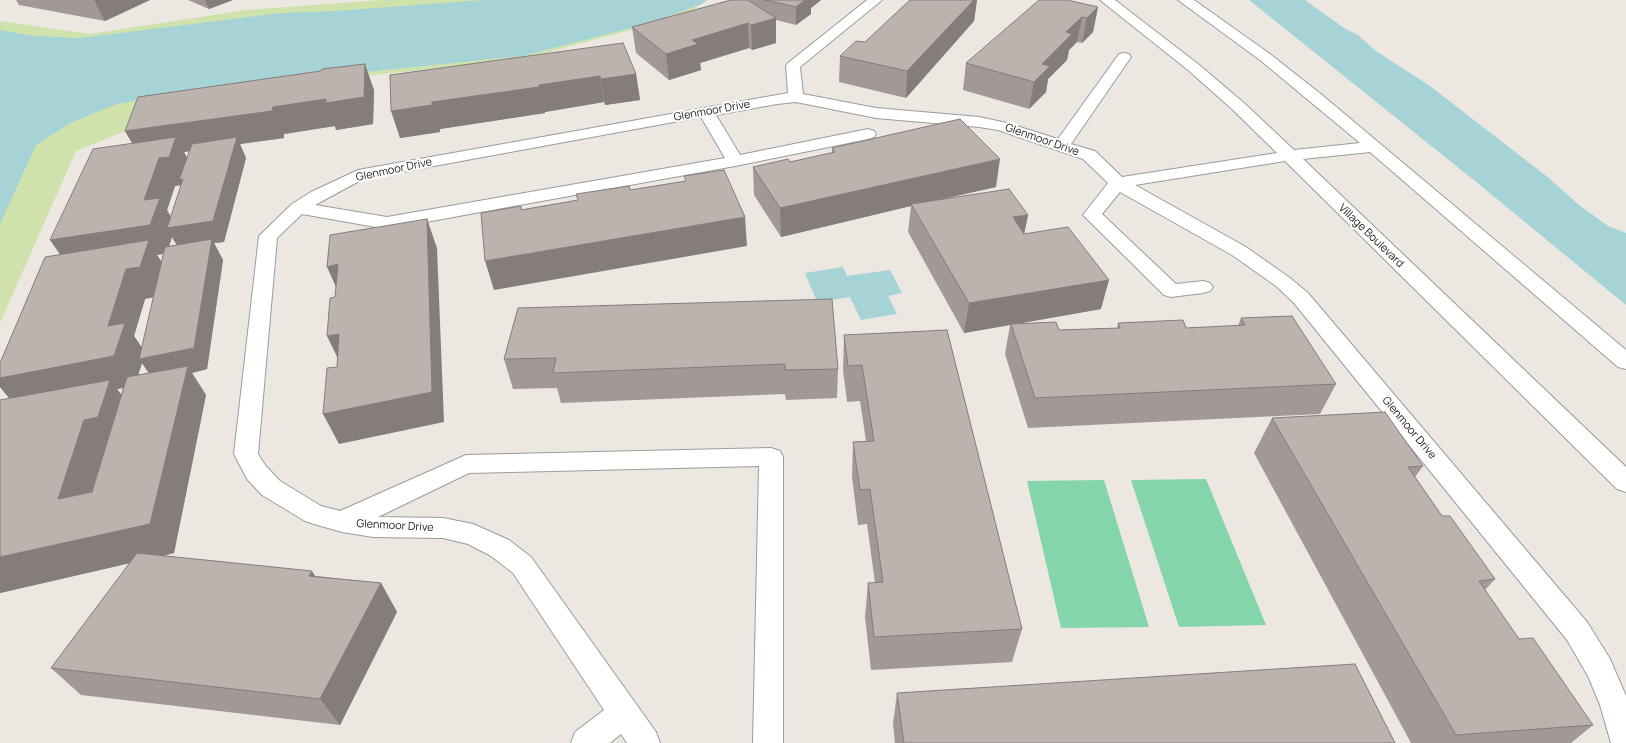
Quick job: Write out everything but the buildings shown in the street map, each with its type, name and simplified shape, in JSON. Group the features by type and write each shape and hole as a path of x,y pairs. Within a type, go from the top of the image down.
{"street":[{"path":"796,97 793,66 875,0"},
{"name":"Village Boulevard","path":"1107,0 1198,72 1238,106 1626,482"},
{"path":"1185,0 1265,57 1317,98 1626,362"},
{"path":"1061,146 1124,57"},
{"name":"Glenmoor Drive","path":"646,743 522,565 500,548 473,535 443,528 373,527 342,522 314,514 271,488 256,472 246,454 268,236 298,208 317,196 358,175 796,97 876,113 978,122 1001,126 1088,155 1118,184 1239,251 1283,282 1301,298 1577,630 1600,669 1616,705 1626,741"},
{"path":"706,112 735,161"},
{"path":"298,208 387,223 735,161 868,134"},
{"path":"1203,288 1171,291 1092,215 1118,184 1288,156 1373,147"},
{"path":"342,522 466,464 771,457 768,743"},
{"path":"586,743 624,712"}],"green space":[{"path":"381,0 706,0 686,15 526,58 222,92 76,151 0,323 0,21 90,34 246,10"},
{"path":"1206,479 1266,625 1179,627 1131,480"},
{"path":"1104,480 1149,627 1061,628 1027,481"}],"water":[{"path":"483,0 707,0 702,4 647,24 522,56 208,88 117,104 72,122 36,145 0,224 0,30 32,36 81,38 280,13 336,11"},
{"path":"1249,0 1305,0 1344,28 1358,35 1376,51 1430,86 1550,179 1579,205 1608,226 1626,233 1626,305 1475,181"},
{"path":"843,267 847,276 890,270 902,293 888,296 897,314 861,320 850,297 817,302 805,273"}]}
